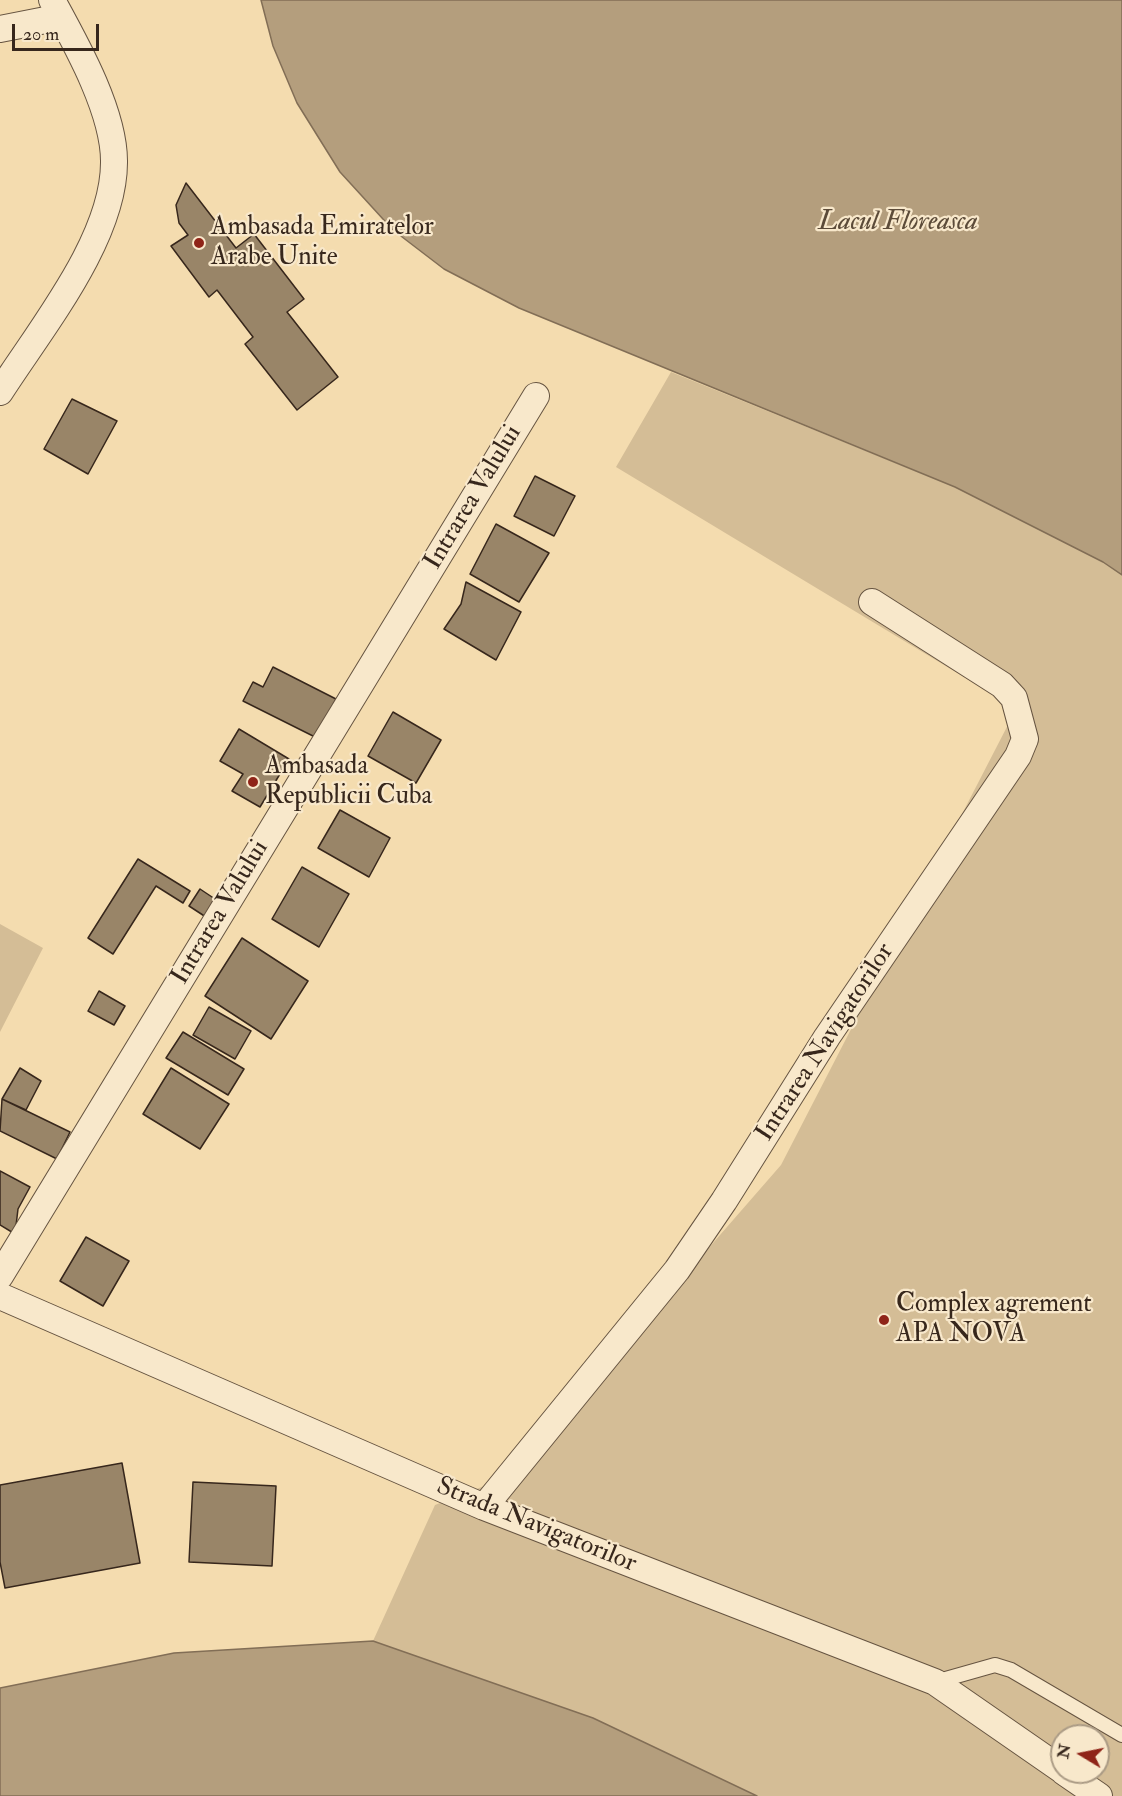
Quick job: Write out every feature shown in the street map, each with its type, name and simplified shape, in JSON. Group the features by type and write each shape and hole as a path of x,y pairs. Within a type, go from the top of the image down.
{"street":[{"path":"0,29 57,9 100,98 108,125 114,160 112,188 105,219 90,252 0,392"},
{"name":"Intrarea Valului","path":"0,1276 536,396"},
{"name":"Intrarea Navigatorilor","path":"484,1507 677,1270 724,1201 827,1037 1018,756 1025,739 1014,698 872,602"},
{"name":"Strada Navigatorilor","path":"0,1296 484,1507 935,1682 1050,1762"},
{"name":"Strada Navigatorilor","path":"1082,1784 1099,1796"}],"lane":[{"path":"935,1682 995,1665 1011,1670 1122,1735"}],"shaded area":[{"name":"Complex agrement APA NOVA","path":"671,372 955,487 1103,562 1122,575 1122,1796 757,1796 593,1718 373,1641 435,1505 510,1476 781,1165 1011,719 1002,700 616,467"},
{"path":"0,924 43,948 0,1032"}],"water":[{"name":"Lacul Floreasca","path":"261,0 1122,0 1122,575 1103,562 955,487 519,308 444,269 393,230 340,172 297,103 273,46"},
{"path":"373,1641 593,1718 757,1796 0,1796 0,1688 174,1653"}],"building":[{"path":"186,183 236,248 254,234 304,299 287,312 338,377 297,410 245,344 253,337 217,290 209,297 171,246 188,235 179,223 176,205"},
{"path":"72,399 117,421 88,474 44,449"},
{"path":"535,476 575,496 554,536 514,516"},
{"path":"496,524 549,553 519,602 470,574"},
{"path":"466,582 521,612 496,660 444,629 461,604"},
{"path":"273,667 336,699 317,738 243,701 253,682 263,687"},
{"path":"393,712 441,740 416,783 368,756"},
{"path":"239,729 289,759 260,807 232,791 243,774 220,761"},
{"path":"340,810 390,838 369,877 318,848"},
{"path":"138,859 190,891 183,903 156,886 113,954 88,938"},
{"path":"302,867 349,894 319,947 272,919"},
{"path":"200,889 224,905 212,921 189,906"},
{"path":"242,938 308,981 271,1039 205,996"},
{"path":"99,991 125,1006 114,1025 88,1011"},
{"path":"209,1007 251,1031 235,1059 193,1035"},
{"path":"183,1032 244,1069 228,1095 166,1058"},
{"path":"20,1068 41,1081 26,1110 2,1099"},
{"path":"171,1068 229,1104 200,1149 143,1114"},
{"path":"2,1099 70,1132 57,1159 0,1131"},
{"path":"0,1171 30,1187 18,1209 15,1234 0,1225"},
{"path":"86,1237 129,1261 103,1306 60,1281"},
{"path":"122,1463 140,1563 5,1588 0,1562 0,1485"},
{"path":"193,1482 276,1486 272,1566 189,1562"}],"place":[{"name":"Ambasada Emiratelor Arabe Unite","path":"199,243"},
{"name":"Ambasada Republicii Cuba","path":"253,782"},
{"name":"Complex agrement APA NOVA","path":"884,1320"}]}
